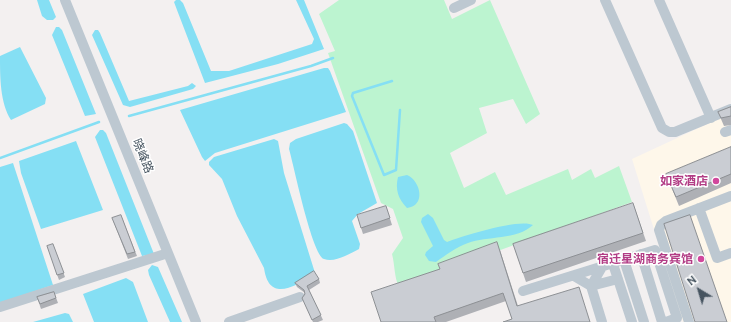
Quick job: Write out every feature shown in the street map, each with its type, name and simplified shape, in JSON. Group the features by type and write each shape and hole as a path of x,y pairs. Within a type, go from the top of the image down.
{"street":[{"name":"晓峰路","path":"65,0 196,322"},
{"path":"454,8 471,0"},
{"path":"605,0 662,128 669,132 675,132 731,109"},
{"path":"659,0 711,118"},
{"path":"689,322 659,230 661,225 666,221 699,208 730,199"},
{"path":"699,208 717,258 731,253"},
{"path":"522,291 624,260 647,255 655,250 677,318 669,320 646,270 647,255"},
{"path":"0,307 168,253"},
{"path":"624,260 644,322"},
{"path":"614,264 632,322"},
{"path":"591,286 602,267"},
{"path":"629,275 646,270"},
{"path":"574,276 591,286 602,322"},
{"path":"591,286 618,279"},
{"path":"229,322 300,297"}],"shaded area":[{"path":"731,113 731,322 683,322 632,159"}],"green space":[{"path":"339,0 444,0 452,19 490,0 540,114 526,124 513,99 479,108 487,133 450,153 464,188 495,172 506,195 568,169 572,180 591,169 595,178 619,166 632,202 399,287 396,279 392,254 403,238 393,209 381,203 328,53 335,51 319,14"}],"water":[{"path":"37,0 49,0 56,17 53,20 47,20 42,16"},
{"path":"176,0 180,0 183,3 211,71 229,71 312,44 314,39 296,0 304,0 324,49 278,64 205,83 174,2"},
{"path":"56,27 59,27 62,30 96,114 85,116 52,35"},
{"path":"95,30 98,30 100,33 129,101 188,86 192,83 196,86 193,89 130,107 123,105 92,35"},
{"path":"20,47 46,98 45,104 11,120 7,113 3,98 0,56"},
{"path":"328,68 330,71 346,112 215,153 205,161 180,110"},
{"path":"344,123 347,124 353,131 377,203 358,214 352,221 360,244 359,249 342,257 328,260 324,259 319,254 314,243 289,149 290,143 296,139"},
{"path":"100,130 103,130 106,133 154,254 142,256 95,137"},
{"path":"274,139 278,141 284,173 315,273 314,276 298,284 283,289 277,289 271,285 267,279 264,268 237,216 222,179 209,165 209,162 214,157"},
{"path":"76,141 103,210 41,229 21,173 19,161"},
{"path":"13,163 53,285 0,303 0,167"},
{"path":"407,175 416,182 419,198 417,203 407,208 399,197 397,186 398,177"},
{"path":"428,214 433,218 444,240 447,242 477,232 504,226 526,223 533,225 519,233 476,241 464,245 451,251 436,262 429,261 425,255 426,252 433,246 421,222 422,218"},
{"path":"152,265 158,267 182,322 170,322 149,275 148,270"},
{"path":"126,278 133,282 148,322 94,322 83,294"},
{"path":"65,313 69,314 73,322 33,322"}],"building":[{"path":"731,107 731,116 721,118 718,112"},
{"path":"731,147 731,174 676,197 666,174"},
{"path":"633,203 643,233 523,273 513,244"},
{"path":"386,206 390,218 361,228 357,215"},
{"path":"121,215 135,252 127,254 112,218"},
{"path":"690,215 727,322 695,322 664,224"},
{"path":"497,242 517,306 579,287 590,322 503,322 512,319 503,293 434,317 436,322 381,322 371,292 440,269 438,264"},
{"path":"53,244 64,273 57,275 47,246"},
{"path":"314,271 319,279 307,286 321,315 312,320 302,298 305,294 304,290 295,283"},
{"path":"54,292 56,298 40,304 37,297"}],"waterway":[{"path":"129,116 311,66 333,58"},
{"path":"392,81 353,93 352,96 384,175 396,170 400,110"},
{"path":"0,158 99,122"}],"place":[{"name":"如家酒店","path":"716,181"},
{"name":"宿迁星湖商务宾馆","path":"701,259"}]}
